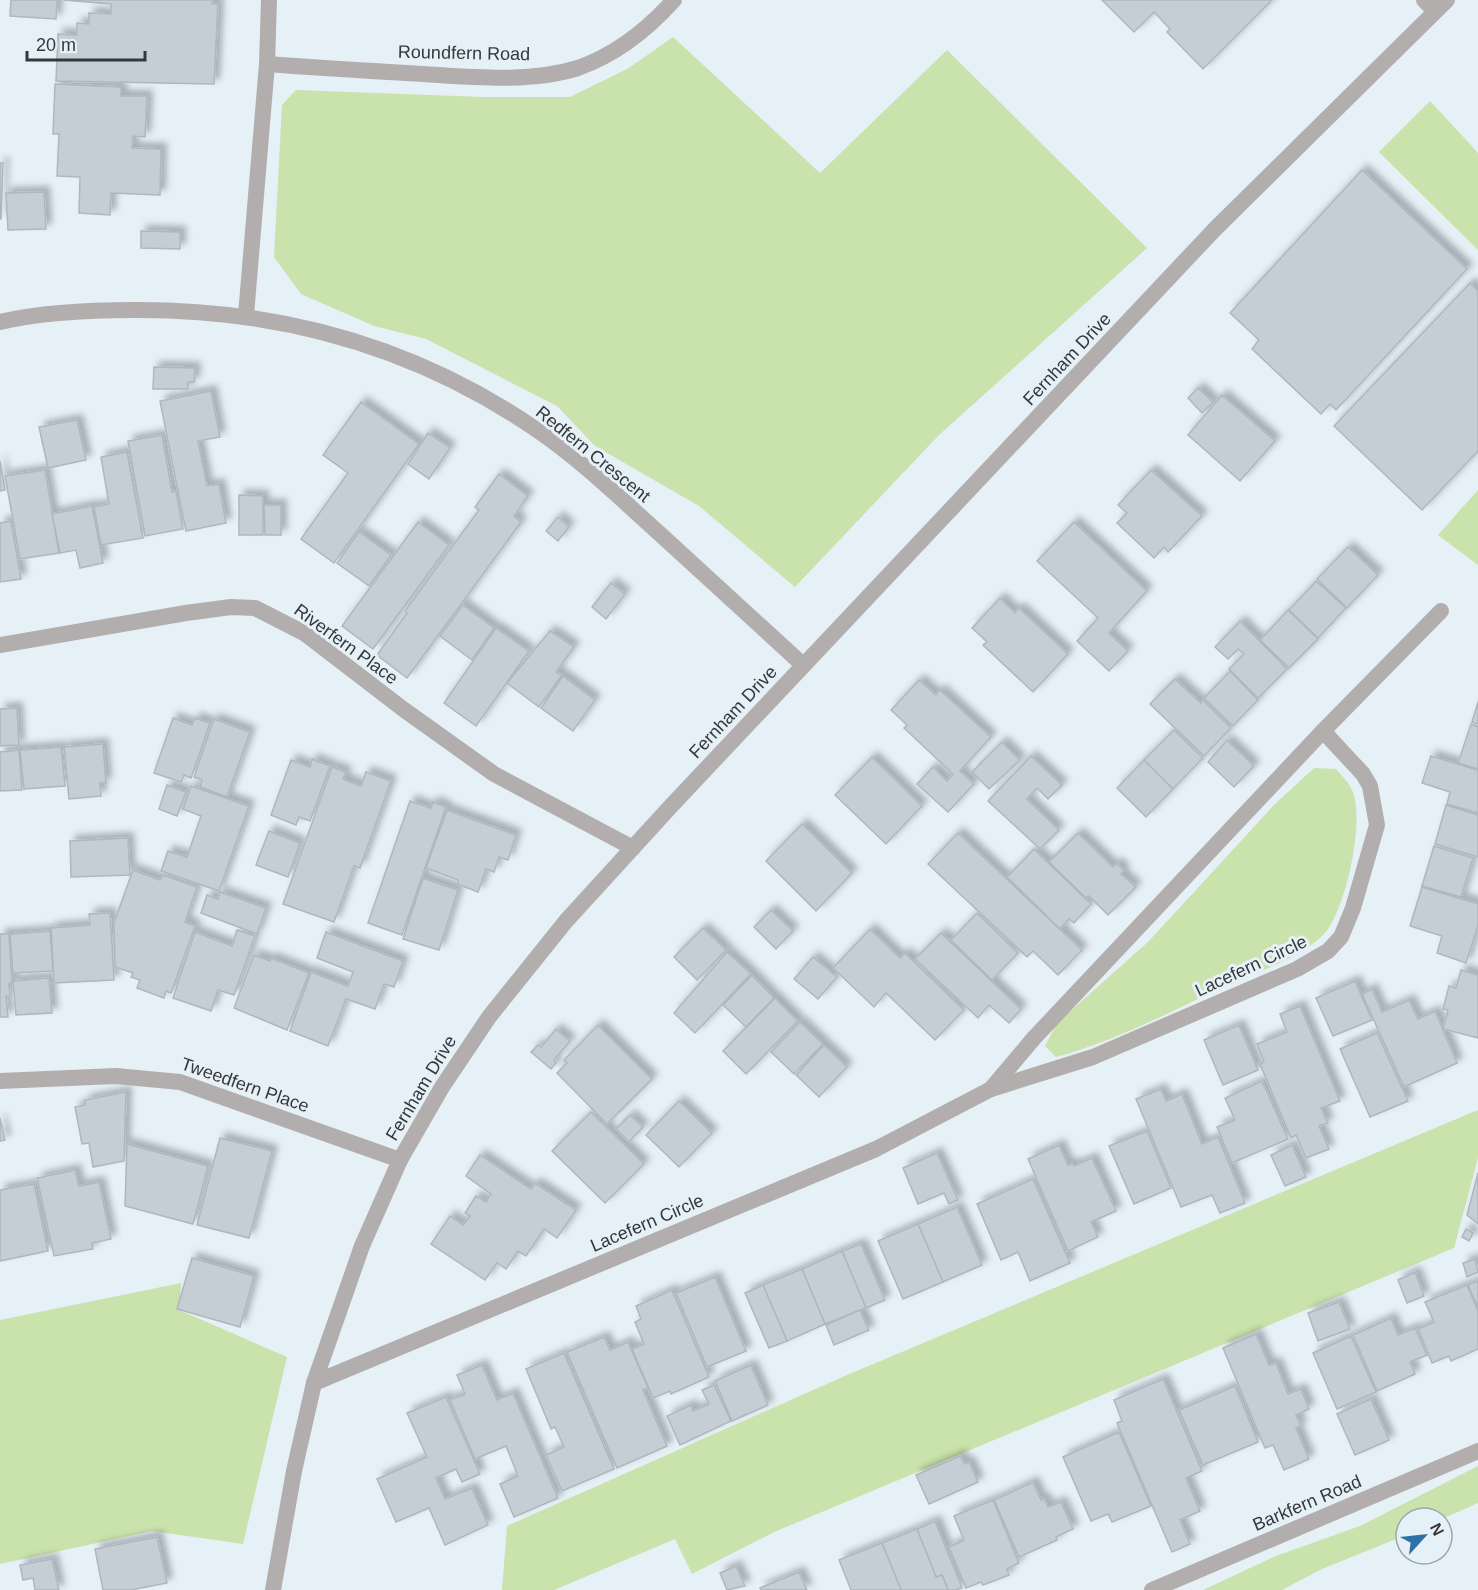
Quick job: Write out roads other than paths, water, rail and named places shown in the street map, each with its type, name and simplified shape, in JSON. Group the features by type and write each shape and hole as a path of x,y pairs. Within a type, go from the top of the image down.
{"street":[{"path":"246,315 267,64 269,0"},
{"name":"Roundfern Road","path":"267,64 477,77 531,75 577,68 613,52 674,0"},
{"name":"Fernham Drive","path":"273,1590 294,1472 314,1383 362,1246 400,1160 442,1087 489,1017 566,921 803,665 1215,229 1435,4"},
{"name":"Redfern Crescent","path":"0,322 92,310 169,310 246,315 366,344 474,391 538,431 613,491 803,665"},
{"name":"Riverfern Place","path":"0,645 186,613 231,607 255,608 304,633 403,710 494,774 633,848"},
{"name":"Lacefern Circle","path":"991,1089 1034,1038 1323,731 1441,611"},
{"name":"Lacefern Circle","path":"314,1383 876,1149 991,1089 1094,1058 1296,969 1328,951 1341,937 1353,908 1377,825 1370,786 1363,774 1323,731"},
{"name":"Tweedfern Place","path":"0,1081 116,1076 180,1082 400,1160"},
{"name":"Barkfern Road","path":"1152,1590 1478,1451"}]}
